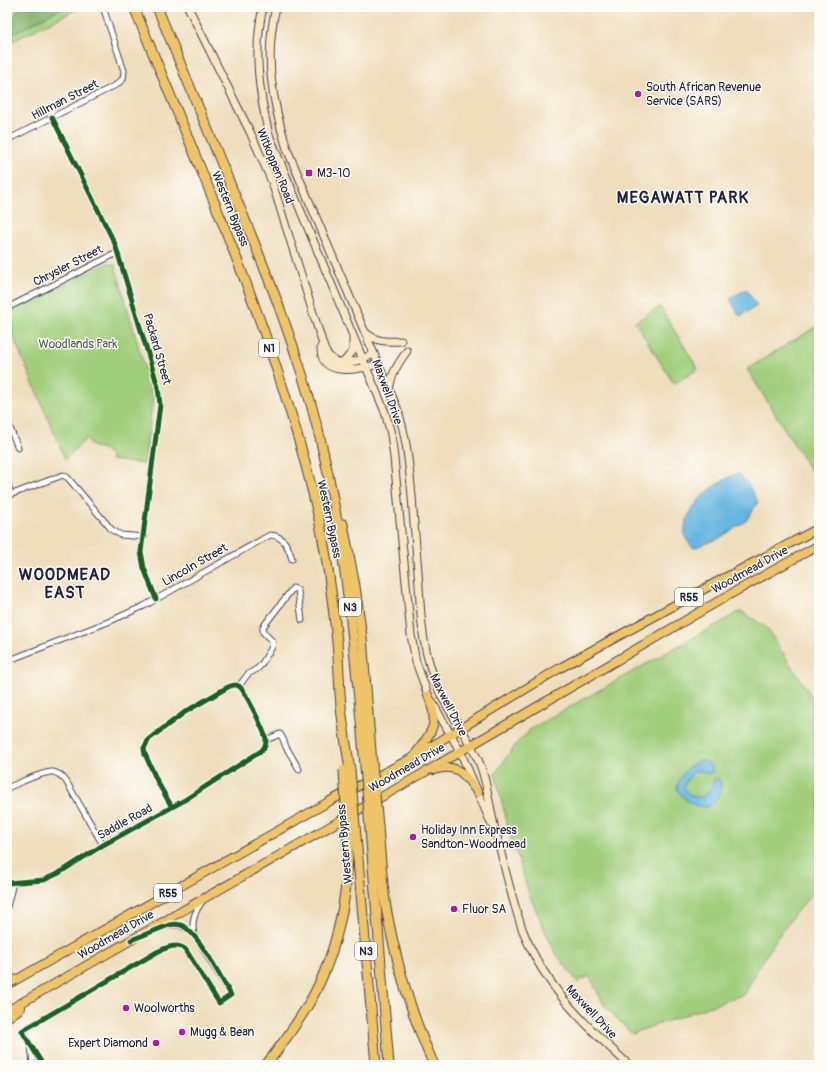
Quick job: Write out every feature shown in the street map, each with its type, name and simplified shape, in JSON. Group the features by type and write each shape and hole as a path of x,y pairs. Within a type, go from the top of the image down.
{"highway":[{"name":"Western Bypass","path":"134,7 233,248 279,375 297,436 319,521 337,642 352,839 376,1065"},
{"name":"Western Bypass","path":"157,7 286,322 309,397 330,478 354,638 369,764 390,1065"},
{"path":"374,828 391,932 407,997 421,1037 434,1065"},
{"path":"265,1065 293,1028 316,991 331,954 345,899 352,839"}],"main road":[{"name":"Witkoppen Road","path":"188,7 238,106 268,172 281,208 321,341 328,356 335,362 342,364"},
{"name":"Maxwell Drive","path":"263,7 259,30 258,56 261,98 269,135 367,367 385,412 391,434 397,482 410,635 418,669 428,695 460,751 495,833"},
{"name":"Maxwell Drive","path":"276,7 272,22 270,73 274,102 287,149 400,418 407,446 422,626 427,656 433,674 441,694 471,745 482,771 490,802 495,833 516,911 533,953 548,978 568,1005 612,1050 629,1065"},
{"path":"299,207 310,203"},
{"path":"364,330 370,336 382,341 401,341"},
{"path":"342,364 354,350 353,333"},
{"name":"Witkoppen Road","path":"321,341 322,356 328,365 333,368 343,369 367,367 378,364"},
{"path":"389,391 392,373 407,351"},
{"path":"342,364 347,364 374,354"},
{"name":"Woodmead Drive","path":"7,985 330,801 412,758 449,734 581,656 819,528"},
{"name":"Woodmead Drive","path":"7,1010 420,775 729,595 819,545"},
{"path":"412,758 428,737 434,723 434,709 428,695"},
{"path":"420,775 443,768 454,768 462,773 478,793"},
{"path":"7,1018 53,985"},
{"name":"Maxwell Drive","path":"612,1050 635,1065"}],"street":[{"name":"Hillman Street","path":"7,140 116,85 123,79 124,71 103,7"},
{"name":"Packard Street","path":"52,117 114,244 132,298 160,396 141,558 156,599"},
{"name":"Chrysler Street","path":"7,308 117,253"},
{"path":"8,423 10,437 18,448"},
{"path":"7,482 9,495 63,475 68,478 112,530 126,536 144,537"},
{"name":"Lincoln Street","path":"7,661 108,622 156,599 270,535 279,537 285,542 292,559"},
{"path":"239,686 248,674 261,665 272,647 273,642 263,632 263,627 293,588 298,591 302,620"},
{"path":"172,807 158,783 145,754 145,745 150,739 185,712 228,687 235,685 239,686 245,693 266,743 280,734 299,769"},
{"name":"Saddle Road","path":"7,883 44,880 52,877 103,845 172,807 260,752 266,743"},
{"path":"7,788 36,776 51,772 57,773 66,781 103,845"},
{"path":"7,907 13,883"},
{"path":"195,936 192,922 201,902 209,895"},
{"path":"43,1065 22,1030 150,956 171,946 178,945 186,950 219,1003 231,995 195,936 181,925 169,925 131,940"},
{"path":"31,1045 33,1065"}],"green space":[{"path":"7,7 81,7 7,44"},
{"path":"21,7 63,7 15,33 12,32 15,18 18,9"},
{"name":"Woodlands Park","path":"108,263 115,265 153,397 145,464 111,460 111,456 104,449 93,447 86,439 65,459 7,322 7,314"},
{"path":"660,307 698,369 674,384 635,322"},
{"path":"819,325 819,469 812,473 747,369"},
{"path":"741,611 766,627 819,708 819,888 796,912 787,924 761,964 745,994 632,1034 604,1005 590,977 579,979 580,981 578,983 555,952 529,894 517,854 513,848 495,774 519,740 527,734 530,729"}],"water":[{"path":"746,289 757,306 740,316 730,299"},
{"path":"738,473 748,484 758,502 746,521 718,539 693,548 684,536 686,522 692,509 708,490"},
{"path":"699,760 708,763 713,770 710,774 701,771 694,771 684,787 693,796 701,797 711,788 714,779 719,779 721,783 721,790 714,802 708,807 694,805 686,800 677,789 679,781 685,772"}],"cycle path":[{"path":"52,117 115,244 158,387 160,405 141,552 144,568 156,599"},
{"path":"7,883 44,880 59,873 103,845 183,801 261,751 265,744 265,736 243,690 239,686 234,685 228,687 185,712 149,739 144,748 145,754 158,783 172,807"},
{"path":"43,1065 22,1031 157,952 172,946 179,946 186,950 219,1003 231,995 195,936 181,925 169,925 131,940"}],"place":[{"name":"South African Revenue Service (SARS)","path":"638,94"},
{"name":"M3-10","path":"309,173"},
{"name":"Holiday Inn Express Sandton-Woodmead","path":"413,837"},
{"name":"Fluor SA","path":"454,909"},
{"name":"Woolworths","path":"126,1008"},
{"name":"Mugg & Bean","path":"182,1032"},
{"name":"Expert Diamond","path":"156,1043"}],"district":[{"name":"MEGAWATT PARK","path":"683,198"},
{"name":"WOODMEAD EAST","path":"65,584"}]}
